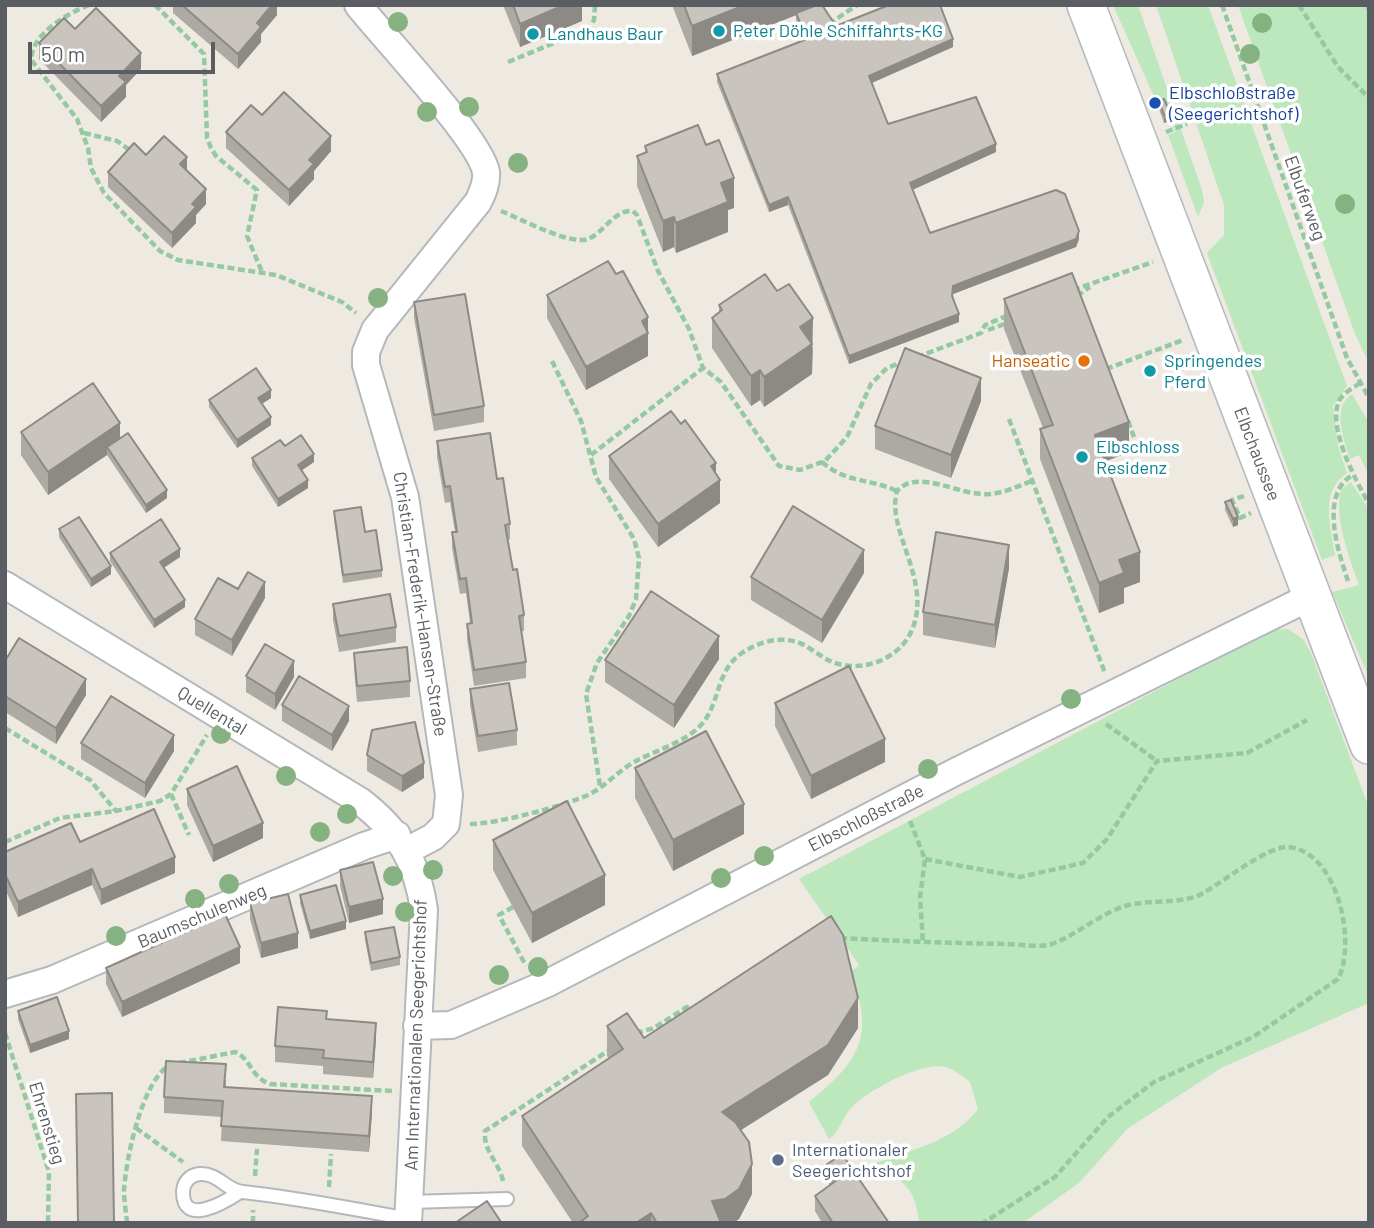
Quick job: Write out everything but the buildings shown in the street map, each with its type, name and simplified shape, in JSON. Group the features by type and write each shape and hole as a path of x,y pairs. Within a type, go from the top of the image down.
{"main road":[{"name":"Elbchaussee","path":"1086,5 1180,251 1323,585 1369,745"}],"street":[{"name":"Christian-Frederik-Hansen-Straße","path":"358,5 472,143 486,171 486,186 478,202 375,330 366,352 370,380 399,467 405,497 449,795 446,824 433,837 403,842"},
{"name":"Quellental","path":"5,585 360,801 403,842"},
{"name":"Elbschloßstraße","path":"417,1026 451,1025 548,983 899,800 1114,694 1323,585"},
{"name":"Baumschulenweg","path":"5,994 52,980 364,846 403,842"},
{"name":"Am Internationalen Seegerichtshof","path":"403,842 418,875 424,909 409,1214"}],"lane":[{"path":"240,1192 409,1214 507,1199"}],"path":[{"path":"89,5 71,12 34,44 30,52 32,61 69,105 84,133 91,167 104,193 160,251 178,260 263,272 292,280 342,302 362,319"},
{"path":"155,5 204,54 207,138 216,156 257,190 247,236 263,272"},
{"path":"508,62 588,29 594,20 595,5"},
{"path":"829,24 857,5"},
{"name":"Elbuferweg","path":"1222,5 1347,358 1369,398"},
{"path":"1299,5 1338,67 1369,99"},
{"path":"1174,129 1186,124"},
{"path":"84,133 117,141 137,157"},
{"path":"505,213 577,241 594,235 619,214 633,211 637,215 658,271 689,330 703,368 721,382 779,466 800,470 822,462 847,438 871,384 887,368 981,333 985,325 1020,311"},
{"path":"1068,295 1084,286 1090,287 1180,251"},
{"path":"988,330 1011,321"},
{"path":"1098,372 1179,342"},
{"path":"1103,356 1112,380"},
{"path":"552,361 575,408 596,477 634,539 639,558 636,599 629,616 597,663 586,694 600,786"},
{"path":"591,455 703,368"},
{"path":"1360,383 1343,396 1337,410 1342,446 1353,475 1369,504"},
{"path":"1125,414 1134,437"},
{"path":"1009,419 1114,694"},
{"path":"822,462 845,478 875,481 897,491"},
{"path":"1348,581 1334,501 1340,483 1353,475"},
{"path":"466,824 561,804 591,794 617,772 701,726 709,714 726,669 740,654 757,644 776,640 795,641 832,662 850,667 866,666 897,650 908,636 918,605 917,589 896,506 897,491 910,480 920,480 956,491 990,494 1032,481"},
{"path":"1240,518 1232,500 1245,495"},
{"path":"1323,585 1345,571"},
{"path":"1114,729 1157,761 1247,753 1307,720"},
{"path":"5,728 90,780 116,811"},
{"path":"5,842 60,818 116,811 160,801 171,794 207,735"},
{"path":"925,859 1020,877 1083,863 1107,839 1157,761"},
{"path":"171,794 189,835"},
{"path":"899,800 912,824 925,859 920,897 923,943"},
{"path":"831,938 923,943 1050,944 1123,907 1201,895 1269,852 1286,847 1304,851 1317,862 1343,910 1345,965 1338,979 1327,989 1253,1037 1154,1082 1108,1117 1055,1177 983,1223"},
{"path":"513,907 499,915 526,967"},
{"path":"631,1037 642,1029 654,1028 687,1007 692,1015"},
{"name":"Ehrenstieg","path":"5,1033 49,1172 48,1223"},
{"path":"507,1199 501,1170 484,1144 485,1131 619,1044"},
{"path":"127,1223 124,1192 126,1169 136,1128 160,1070 169,1065 215,1054 242,1054 252,1073 271,1084 416,1092"},
{"path":"136,1128 181,1159"}],"green space":[{"path":"1113,5 1138,5 1202,190 1204,202 1198,217 1168,135 1175,132 1163,99 1156,101"},
{"path":"1156,5 1208,5 1347,386 1333,406 1338,446 1347,473 1338,481 1330,500 1335,555 1322,560 1207,253 1224,235 1224,205"},
{"path":"1238,5 1369,5 1369,363 1355,334"},
{"path":"1352,394 1369,423 1369,475 1359,455 1350,459 1342,434 1342,407"},
{"path":"1351,482 1369,510 1369,677 1332,592 1359,585 1339,512 1341,490"},
{"path":"1288,629 1303,639 1311,653 1369,808 1369,1003 1223,1067 1127,1129 1080,1182 1023,1223 919,1223 914,1200 905,1185 890,1174 869,1165 929,1144 956,1130 978,1109 970,1082 955,1071 935,1066 896,1078 851,1108 829,1139 809,1102 840,1074 858,1046 862,1031 862,1014 851,972 859,965 799,879 1271,630"}],"place":[{"name":"Peter Döhle Schiffahrts-KG","path":"719,31"},
{"name":"Landhaus Baur","path":"533,34"},
{"name":"Elbschloßstraße (Seegerichtshof)","path":"1155,103"},
{"name":"Hanseatic","path":"1084,361"},
{"name":"Springendes Pferd","path":"1150,371"},
{"name":"Elbschloss Residenz","path":"1082,457"},
{"name":"Internationaler Seegerichtshof","path":"778,1160"}]}
